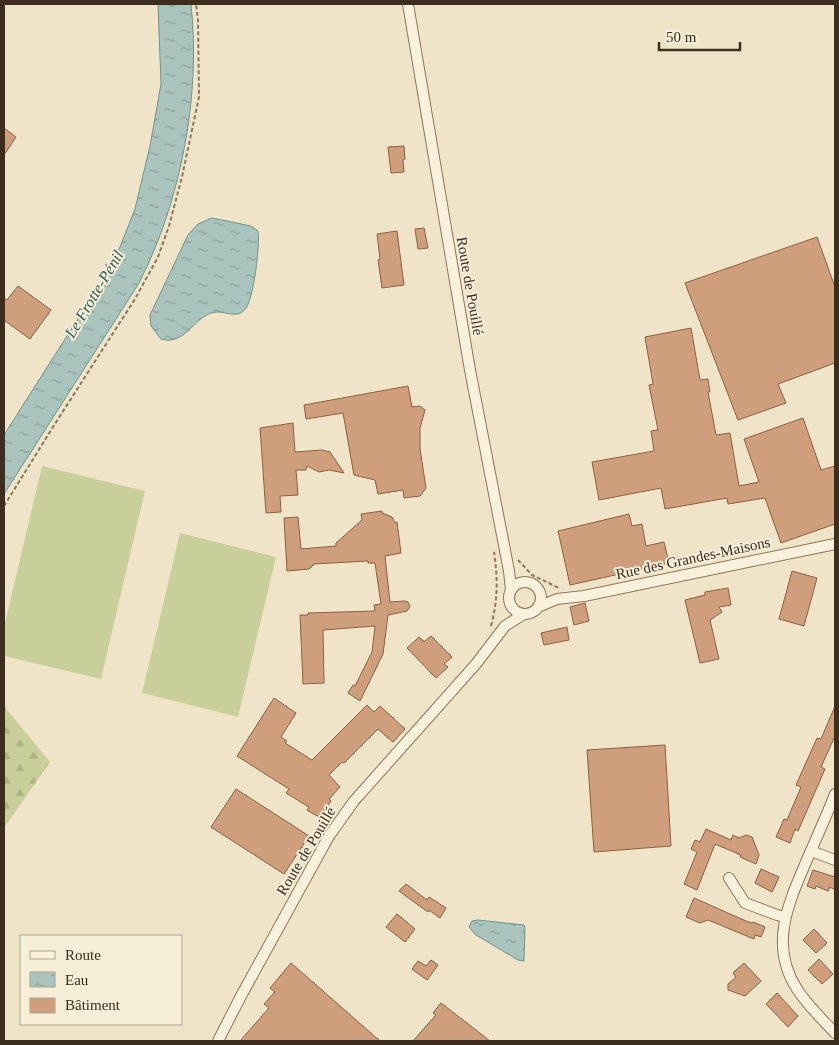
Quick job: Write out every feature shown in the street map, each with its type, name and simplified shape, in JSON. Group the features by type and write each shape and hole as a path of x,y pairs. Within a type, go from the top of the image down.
{"street":[{"name":"Route de Pouillé","path":"408,4 470,370 509,571 511,590"},
{"name":"Rue des Grandes-Maisons","path":"557,599 584,596 835,544"},
{"path":"509,571 523,582 533,584 540,592 557,599"},
{"path":"523,582 518,583 509,594 510,603 516,611 524,614 557,599"},
{"path":"538,608 541,597 540,592"},
{"name":"Route de Pouillé","path":"505,626 510,603"},
{"name":"Route de Pouillé","path":"218,1041 330,836 354,801 476,664 505,626 524,614"},
{"path":"835,794 789,901 782,932 783,954 796,989 835,1033"},
{"path":"811,850 835,860"},
{"path":"730,878 745,903 777,916 785,917"}],"path":[{"path":"4,506 135,299 158,257 169,226 182,177 199,97 196,4"},
{"path":"490,628 497,598 497,573 493,546"},
{"path":"516,552 518,561 532,575 562,588"}],"green space":[{"path":"42,466 145,491 101,679 4,656 4,627"},
{"path":"180,533 276,557 238,717 142,693"},
{"path":"4,706 50,762 4,828"}],"water":[{"name":"Le Frotte-Pénil","path":"158,4 191,4 193,39 193,74 185,147 177,183 166,218 154,251 139,283 4,494 4,435 114,262 135,209 150,146 161,84"},
{"path":"212,218 251,226 258,231 256,271 249,302 240,313 210,313 177,338 170,340 161,339 151,326 150,315 188,235 198,224"},
{"path":"472,921 524,925 524,961 518,960 476,935 469,927"}],"building":[{"path":"4,128 16,137 4,155"},
{"path":"404,146 404,172 391,173 388,147"},
{"path":"424,228 428,248 418,249 415,229"},
{"path":"397,231 404,285 382,288 377,234"},
{"path":"817,237 835,287 835,363 778,384 786,403 738,420 685,283"},
{"path":"18,286 51,310 30,339 4,320 4,298 7,300"},
{"path":"691,328 700,380 708,379 710,392 708,392 716,435 730,433 739,486 759,482 744,439 803,418 821,470 835,466 835,524 781,543 765,498 728,504 727,498 665,509 661,488 599,500 592,462 654,451 651,431 658,430 649,385 653,384 645,337"},
{"path":"408,386 412,407 420,406 425,410 420,428 420,449 426,488 420,496 404,498 403,490 378,494 375,480 354,475 343,413 306,419 304,405"},
{"path":"293,423 295,452 322,450 330,452 344,473 329,470 319,472 307,466 306,470 296,470 298,495 280,496 281,512 266,513 260,428"},
{"path":"382,511 382,513 392,517 395,523 397,522 401,553 385,556 390,602 405,601 408,602 410,607 407,611 388,615 383,654 360,701 348,693 353,685 355,686 372,652 375,626 323,630 324,683 303,684 300,615 308,615 308,613 375,611 374,605 381,604 375,563 368,563 368,561 314,564 309,569 287,571 284,518 298,517 301,549 336,546 336,543 362,520 361,514"},
{"path":"629,514 632,526 642,524 646,546 664,542 669,563 570,585 558,531"},
{"path":"792,571 817,578 804,626 779,619"},
{"path":"728,588 731,605 719,607 722,612 710,620 719,659 700,663 685,600 705,595 705,592"},
{"path":"585,603 589,621 574,625 570,607"},
{"path":"567,627 569,640 544,645 541,633"},
{"path":"431,636 452,657 444,664 448,667 436,678 407,648 419,637 424,642"},
{"path":"274,698 296,713 281,737 287,741 285,743 312,760 367,705 374,712 380,706 405,729 393,742 378,729 344,763 342,762 329,775 340,787 329,799 331,801 319,817 307,810 309,807 286,793 289,789 237,756"},
{"path":"835,706 835,736 821,767 825,769 798,831 795,829 790,843 776,837 784,819 787,820 801,787 796,785 817,738 821,739"},
{"path":"665,745 671,846 594,852 587,750"},
{"path":"236,789 309,836 284,874 211,827"},
{"path":"706,829 731,840 733,835 739,838 746,835 752,837 759,855 756,864 740,857 741,855 715,844 697,890 684,884 697,852 691,849 695,840 700,842"},
{"path":"761,869 779,877 772,892 755,883"},
{"path":"813,870 835,877 835,890 830,887 828,891 816,886 815,889 807,886"},
{"path":"406,884 427,900 429,897 446,908 440,918 429,910 428,912 399,891"},
{"path":"694,898 746,921 765,927 761,937 755,935 754,939 708,920 700,923 686,917"},
{"path":"397,914 415,929 405,942 386,927"},
{"path":"814,929 827,943 816,953 803,940"},
{"path":"819,959 833,974 822,984 808,970"},
{"path":"431,960 438,965 427,980 412,969 418,961 426,966"},
{"path":"291,963 380,1041 240,1041 269,1008 264,1004 275,992 270,988"},
{"path":"744,963 761,981 745,996 728,990 728,984 736,977 733,973"},
{"path":"777,993 798,1016 788,1027 766,1004"},
{"path":"441,1003 490,1041 413,1041 436,1015 433,1013"}]}
